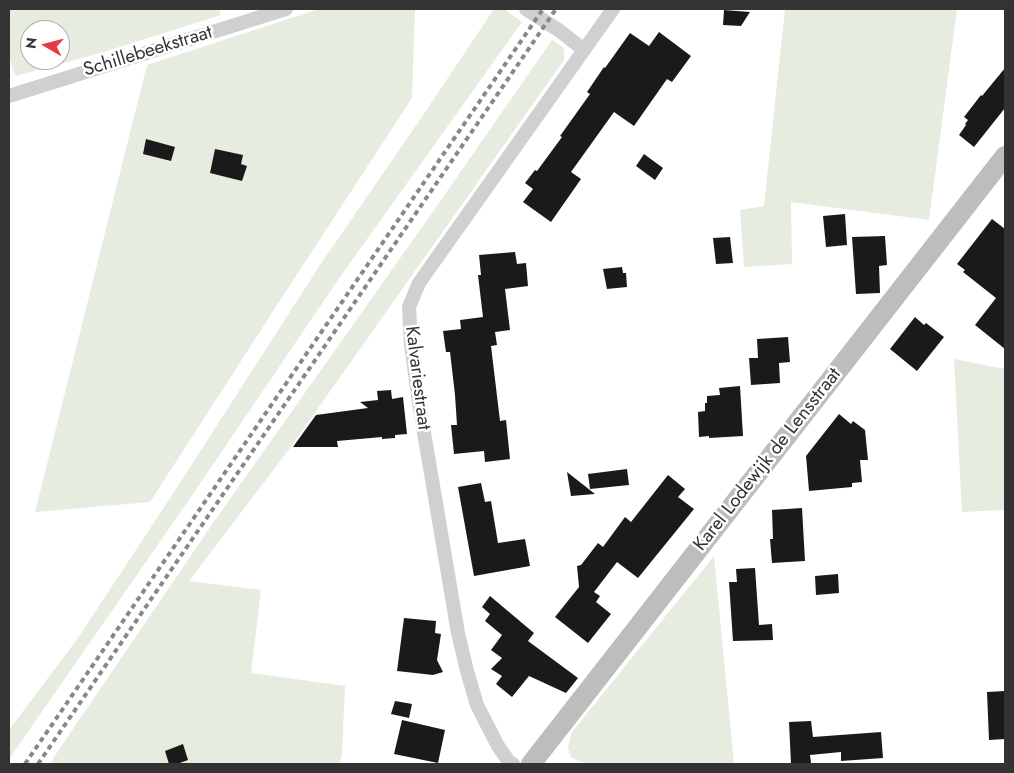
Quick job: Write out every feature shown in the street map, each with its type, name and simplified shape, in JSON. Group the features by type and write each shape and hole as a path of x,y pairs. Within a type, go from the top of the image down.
{"street":[{"name":"Schillebeekstraat","path":"9,95 286,9"},
{"path":"526,9 560,31 584,50"},
{"name":"Kalvariestraat","path":"513,764 510,763 498,746 477,705 458,633 419,403 411,344 409,307 419,283 613,9"},
{"name":"Karel Lodewijk de Lensstraat","path":"531,764 1005,156"}],"shaded area":[{"path":"9,9 219,9 221,15 70,61 70,20 20,20 20,70 38,70 16,76 9,54"},
{"path":"319,9 415,9 412,98 150,502 35,512 147,65"},
{"path":"494,9 504,9 522,22 340,277 191,497 9,759 9,730 78,638 322,262"},
{"path":"785,9 957,9 929,220 791,202 792,264 744,267 740,210 764,206"},
{"path":"552,40 564,48 564,60 290,448 189,581 261,590 251,673 345,686 340,764 50,764 213,523"},
{"path":"954,359 1005,369 1005,510 962,512"},
{"path":"714,556 734,764 592,764 580,762 571,757 568,747 572,732"}],"building":[{"path":"724,10 750,12 741,26 723,25"},
{"path":"659,32 691,56 672,82 667,79 634,126 614,112 571,172 581,179 551,222 523,202 533,189 525,183 535,170 537,171 562,137 560,136 590,94 587,92 630,33 649,46"},
{"path":"1005,68 1005,108 974,147 959,135 968,120 964,117"},
{"path":"146,139 175,147 171,161 143,154"},
{"path":"215,149 243,155 241,164 247,166 242,181 210,173"},
{"path":"644,154 663,168 655,180 636,166"},
{"path":"845,214 847,245 826,247 823,216"},
{"path":"992,219 1005,229 1005,349 975,325 996,298 963,272 965,270 957,264"},
{"path":"885,236 887,265 879,266 880,293 856,294 852,237"},
{"path":"730,237 733,263 716,264 713,238"},
{"path":"515,252 517,264 526,263 528,286 505,289 510,330 495,332 497,345 491,346 500,421 506,420 510,459 485,462 484,451 454,454 451,425 457,425 455,395 450,352 446,352 443,331 461,329 460,320 483,317 478,275 481,275 479,255"},
{"path":"622,267 623,273 626,273 627,287 607,289 603,269"},
{"path":"915,317 944,337 917,371 890,349"},
{"path":"788,337 790,362 779,363 780,383 751,385 749,358 758,358 757,339"},
{"path":"740,386 743,436 699,437 698,412 705,411 707,396 720,395 719,388"},
{"path":"391,390 392,399 403,397 407,434 395,435 395,438 382,439 382,437 337,441 338,447 293,447 316,415 368,408 360,402 378,400 377,391"},
{"path":"839,414 851,424 853,421 865,430 868,460 860,460 862,482 852,483 852,487 809,491 806,456"},
{"path":"627,469 629,485 590,489 588,474"},
{"path":"567,472 595,494 571,496"},
{"path":"668,475 685,489 678,497 694,509 638,578 617,562 594,592 600,596 596,602 611,614 588,643 555,617 579,587 577,566 581,565 598,543 603,547 625,517 631,522"},
{"path":"481,483 485,502 491,501 498,543 525,539 530,566 474,576 458,487"},
{"path":"802,508 805,561 772,563 770,539 773,539 772,510"},
{"path":"755,568 759,625 772,624 773,640 733,641 729,582 737,582 736,569"},
{"path":"838,574 839,593 816,595 815,576"},
{"path":"490,596 534,633 528,641 578,678 566,693 529,676 512,697 496,684 502,676 491,669 502,658 491,650 502,635 485,621 490,614 482,607"},
{"path":"404,618 436,621 435,633 441,634 437,660 443,672 433,675 397,671"},
{"path":"1005,691 1005,739 989,740 987,692"},
{"path":"395,701 412,704 409,718 391,714"},
{"path":"402,720 445,730 438,763 394,754"},
{"path":"811,721 813,737 881,732 883,758 841,761 841,752 810,755 811,763 791,764 789,722"},
{"path":"183,744 188,760 177,764 169,764 165,751"}],"railway":[{"path":"25,764 543,9"},
{"path":"38,764 556,9"}]}
